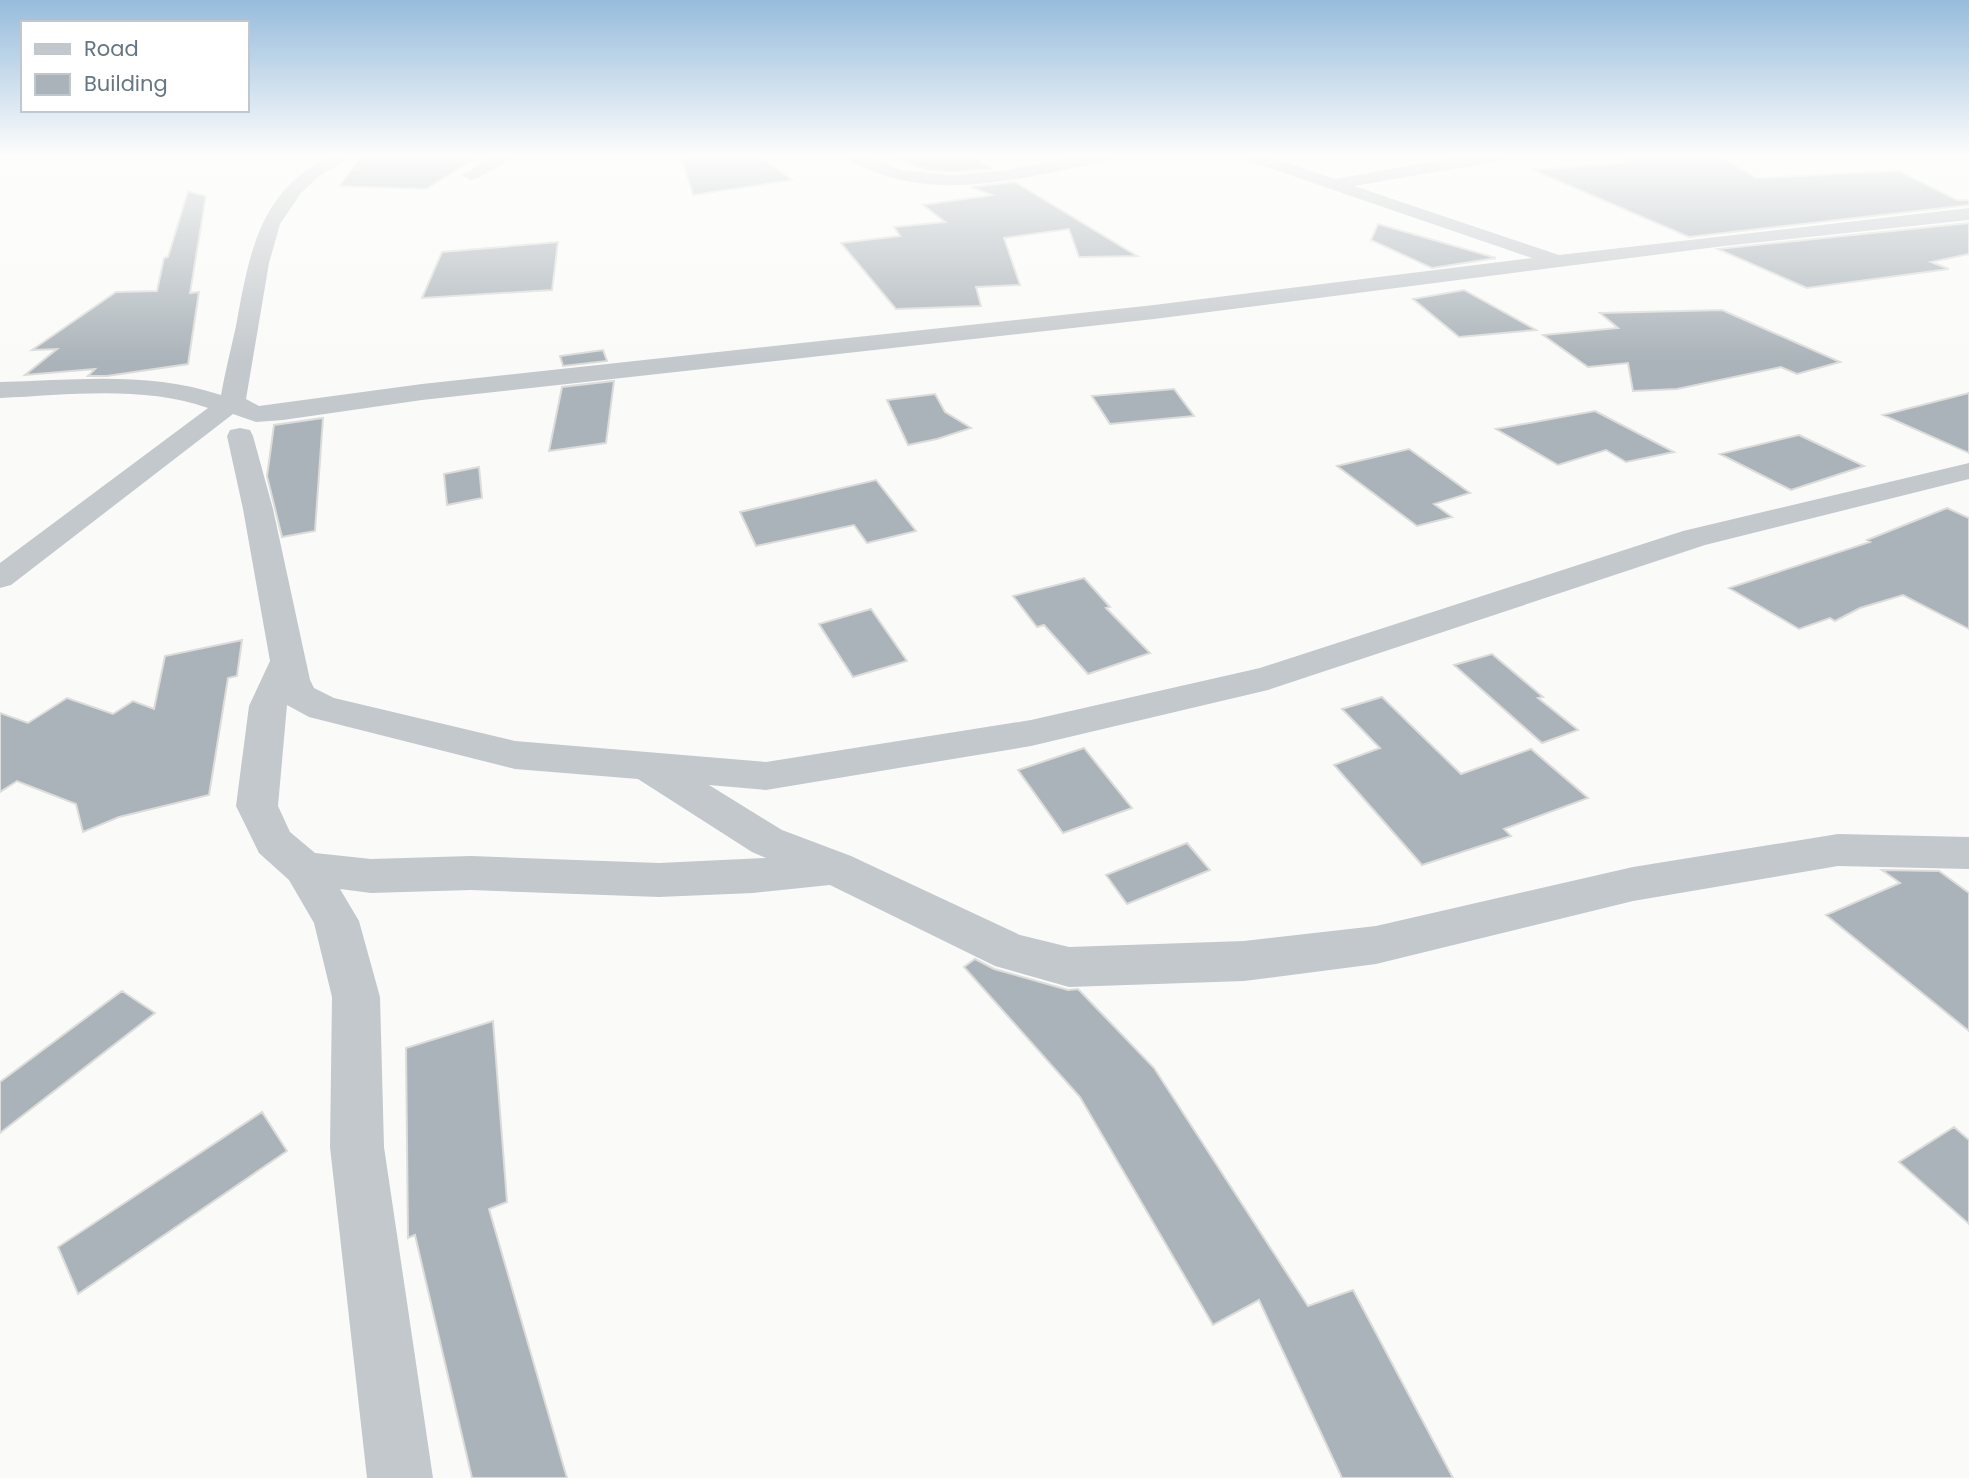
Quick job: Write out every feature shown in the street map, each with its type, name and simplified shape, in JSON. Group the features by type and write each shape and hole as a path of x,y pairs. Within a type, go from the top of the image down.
{"street":[{"path":"0,578 231,403 258,261 270,224"},
{"path":"1446,224 1559,261"},
{"path":"0,390 149,387 193,393 231,403 256,414 312,409 422,392 1154,312 1872,224"},
{"path":"136,476 312,409"},
{"path":"240,436 258,509 292,680 300,696 322,708 515,755 766,776 1031,733 1268,678 1695,538 1969,471"},
{"path":"288,661 268,706 257,806 274,842 304,868 335,921 356,997 357,1147 400,1478"},
{"path":"648,766 767,841 836,868 1011,952 1069,967 1244,961 1376,945 1633,884 1838,850 1969,853"},
{"path":"304,868 371,876 471,873 659,880 753,876 836,868"}],"building":[{"path":"178,224 201,224 190,293 199,292 188,364 107,376 88,376 95,369 25,375 57,349 32,350 116,292 157,291 164,258 168,257"},
{"path":"925,224 1084,224 1137,256 1079,257 1069,229 1004,238 1020,285 976,287 981,306 896,309 841,243 900,236 894,227"},
{"path":"1378,224 1496,258 1432,268 1371,240"},
{"path":"1659,224 1803,224 1689,237"},
{"path":"1969,224 1969,254 1931,262 1949,269 1807,288 1718,249"},
{"path":"558,242 552,290 422,298 442,252"},
{"path":"1464,290 1536,330 1459,337 1413,299"},
{"path":"1722,310 1840,362 1797,374 1781,367 1677,389 1633,391 1628,363 1588,367 1543,335 1618,328 1600,313"},
{"path":"603,350 607,361 563,366 560,356"},
{"path":"614,381 606,443 549,451 562,387"},
{"path":"1174,389 1194,416 1110,424 1092,396"},
{"path":"1969,393 1969,453 1883,415"},
{"path":"935,394 945,412 971,428 908,445 887,400"},
{"path":"1595,411 1674,452 1626,462 1606,450 1558,465 1496,429"},
{"path":"323,418 315,531 282,537 267,476 274,425"},
{"path":"1799,435 1864,466 1791,490 1720,454"},
{"path":"1409,449 1470,493 1434,504 1452,517 1417,526 1337,466"},
{"path":"479,467 482,498 447,505 444,474"},
{"path":"876,480 916,531 867,543 854,525 756,546 740,512"},
{"path":"1947,508 1969,518 1969,629 1903,595 1860,608 1835,621 1830,618 1799,629 1729,588 1870,542 1867,540"},
{"path":"1084,578 1110,607 1106,608 1150,653 1088,674 1044,625 1037,627 1013,596"},
{"path":"871,609 907,661 853,677 819,624"},
{"path":"242,640 237,676 228,678 209,795 119,817 83,832 76,804 17,781 0,792 0,713 28,723 67,698 113,714 133,701 154,709 165,656"},
{"path":"1492,654 1543,697 1538,698 1578,730 1542,743 1454,665"},
{"path":"1382,697 1461,774 1531,749 1588,798 1504,829 1511,836 1422,865 1334,765 1380,748 1342,709"},
{"path":"1084,748 1132,808 1063,833 1018,770"},
{"path":"1187,843 1210,870 1127,904 1106,875"},
{"path":"1882,870 1939,871 1969,893 1969,1031 1826,915 1900,883"},
{"path":"975,959 994,969 1068,990 1078,989 1154,1068 1308,1306 1353,1290 1453,1478 1342,1478 1259,1300 1213,1325 1080,1097 964,967"},
{"path":"122,991 155,1013 0,1133 0,1082"},
{"path":"493,1021 507,1202 489,1209 567,1478 472,1478 415,1235 408,1238 406,1048"},
{"path":"262,1112 287,1151 78,1294 58,1247"},
{"path":"1954,1127 1969,1140 1969,1224 1899,1162"}]}
